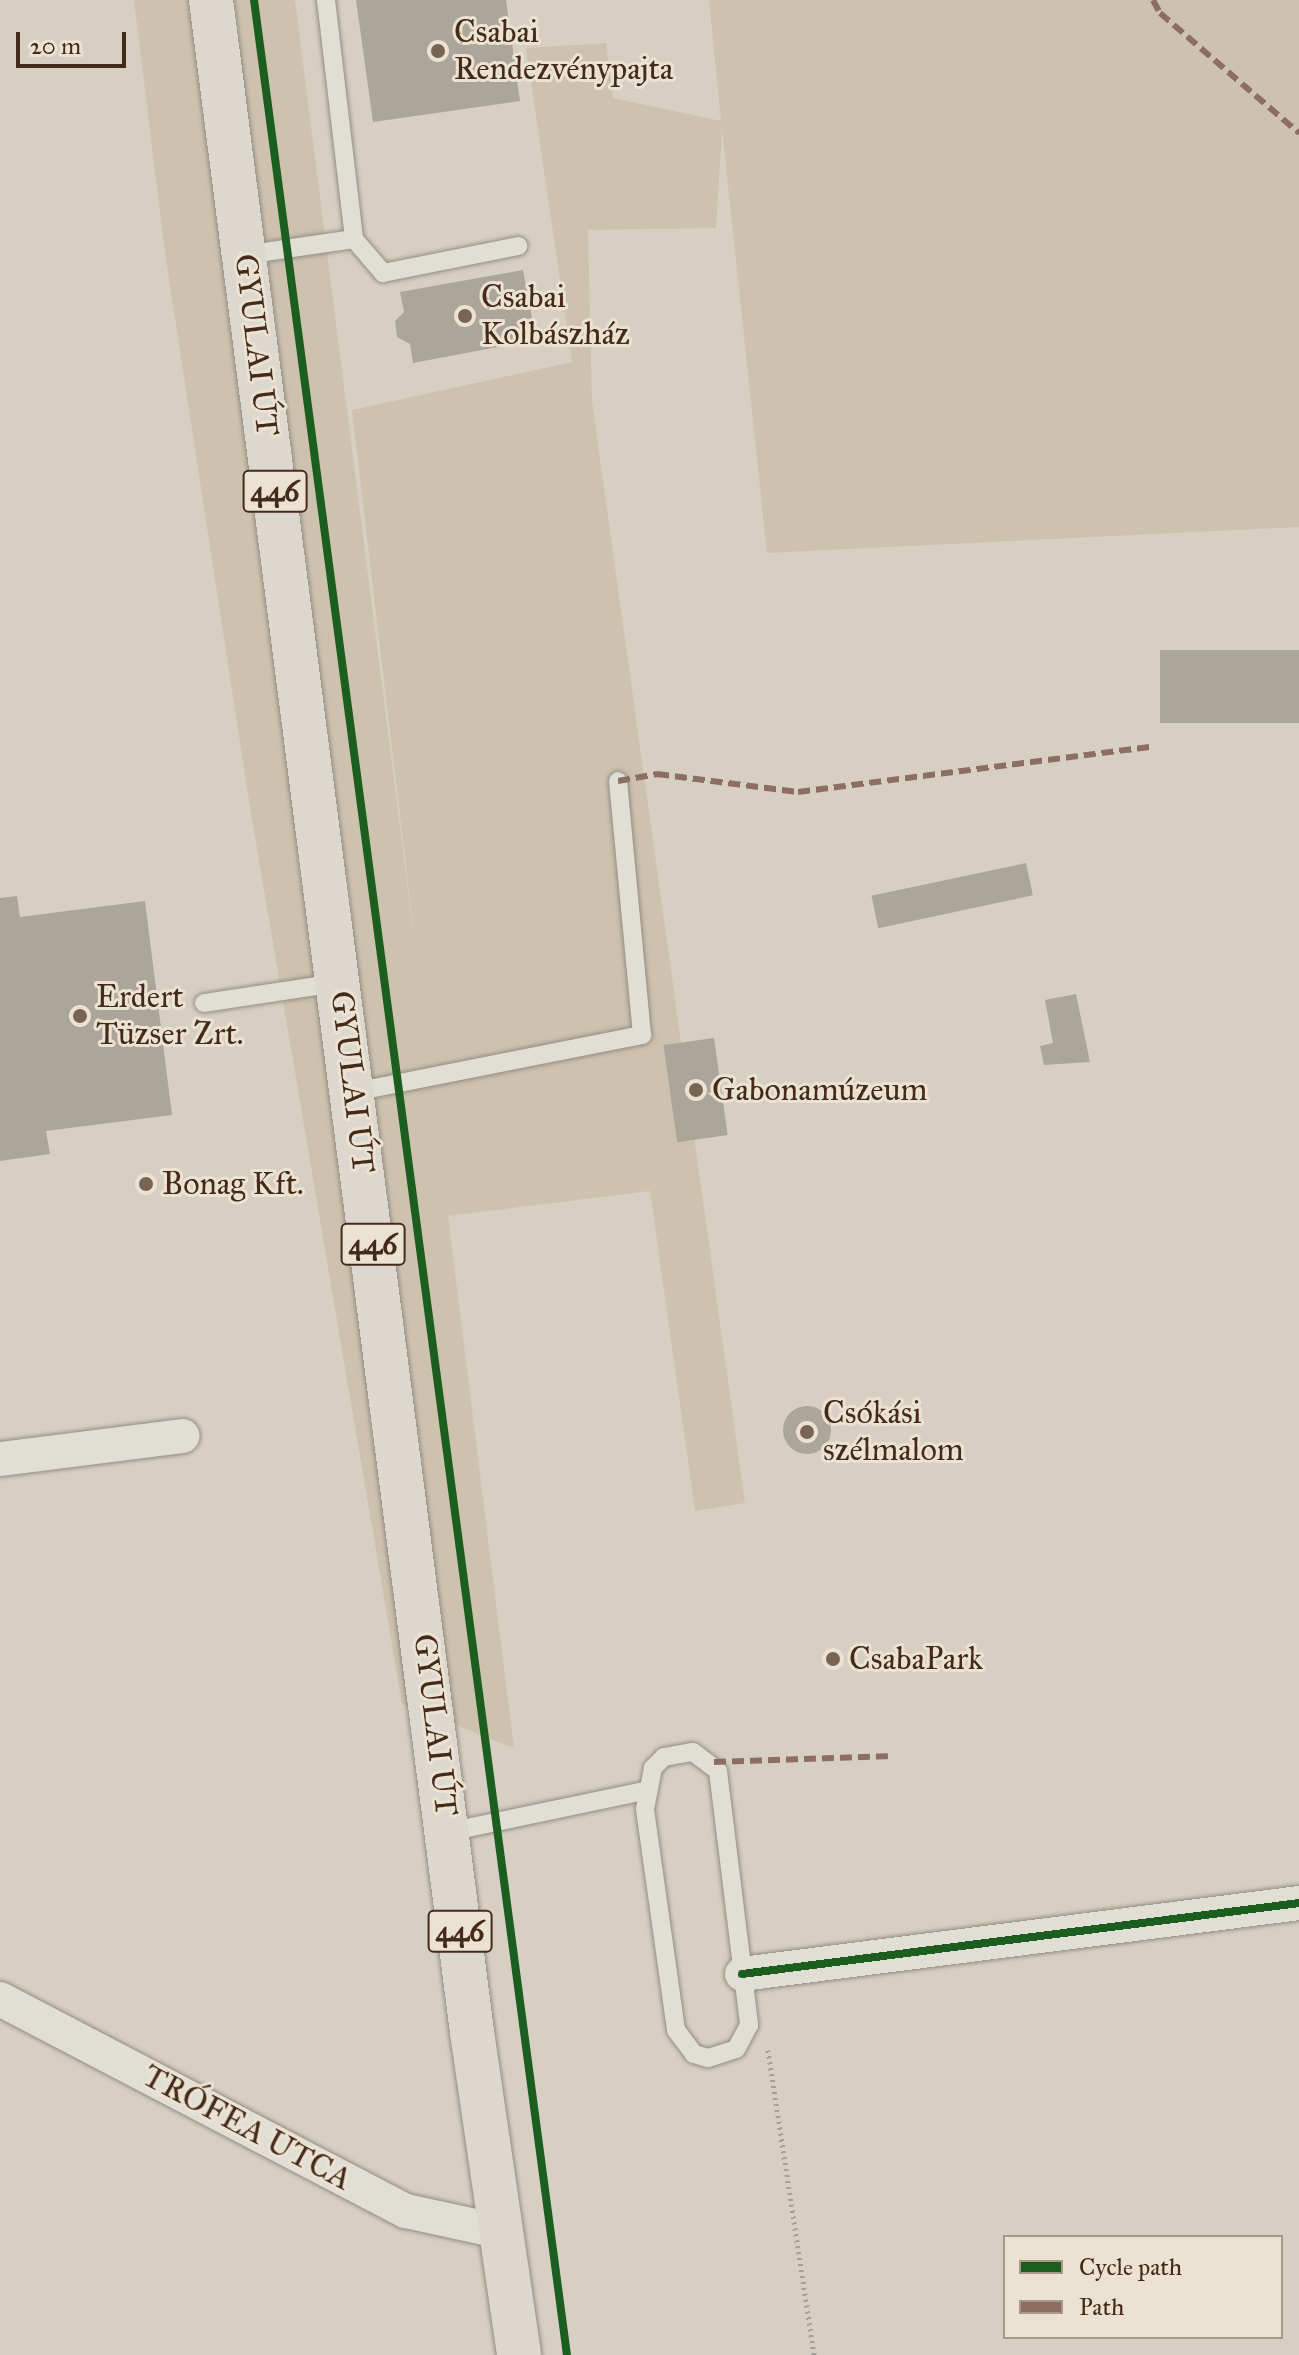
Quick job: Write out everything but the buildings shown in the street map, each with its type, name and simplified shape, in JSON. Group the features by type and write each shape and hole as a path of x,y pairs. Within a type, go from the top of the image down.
{"main road":[{"name":"GYULAI ÚT","path":"211,0 448,1832 519,2355"}],"street":[{"path":"0,1459 183,1436"},
{"path":"742,1974 1299,1903"},
{"name":"TRÓFEA UTCA","path":"0,1999 406,2211 503,2232"}],"lane":[{"path":"326,0 354,239 383,273 518,246"},
{"path":"244,255 354,239"},
{"path":"354,1092 642,1035 618,781"},
{"path":"204,1003 339,982"},
{"path":"693,1752 714,1762 749,2025 744,2039 723,2055 694,2054 676,2030 645,1791 664,1757 693,1752"},
{"path":"448,1832 645,1791"}],"path":[{"path":"766,2040 814,2355"}],"shaded area":[{"path":"134,0 295,0 418,969 352,410 572,362 526,48 606,43 613,98 721,121 709,0 1299,0 1299,527 767,553 722,129 716,228 588,230 592,401 745,1503 695,1511 650,1191 448,1216 514,1748 402,1704 248,795 165,253"}],"marked path":[{"path":"1153,0 1160,13 1299,133"},
{"path":"618,781 657,774 798,792 1149,747"},
{"path":"714,1762 893,1756"}],"cycle path":[{"path":"254,0 567,2355"},
{"path":"742,1974 1299,1903"}],"place":[{"name":"Csabai Rendezvénypajta","path":"438,51"},
{"name":"Csabai Kolbászház","path":"465,316"},
{"name":"Erdert Tüzser Zrt.","path":"80,1016"},
{"name":"Gabonamúzeum","path":"696,1090"},
{"name":"Bonag Kft.","path":"146,1184"},
{"name":"Csókási szélmalom","path":"807,1432"},
{"name":"CsabaPark","path":"833,1659"}]}
